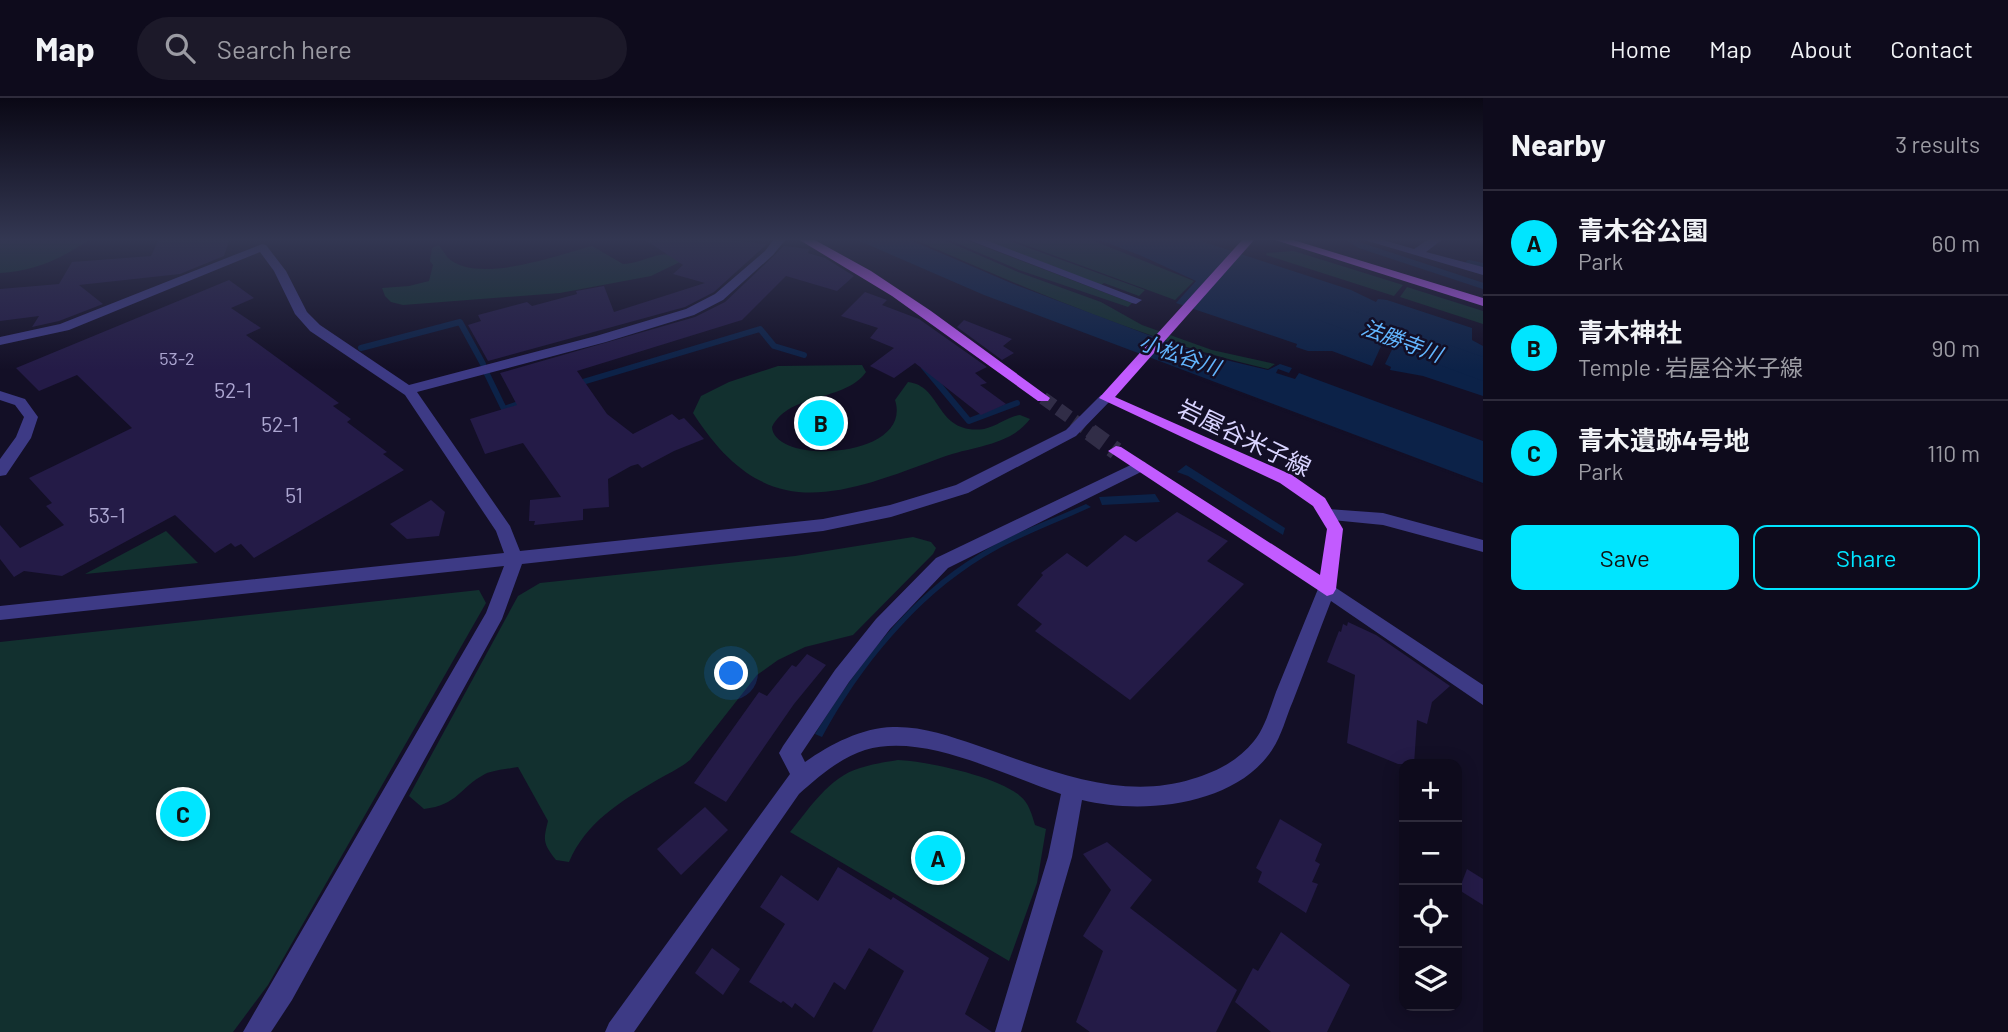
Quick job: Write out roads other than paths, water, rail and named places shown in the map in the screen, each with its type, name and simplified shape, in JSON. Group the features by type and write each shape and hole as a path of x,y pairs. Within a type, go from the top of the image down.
{"main road":[{"path":"882,283 1043,398"},
{"path":"1107,398 1210,283"},
{"path":"1420,283 1483,302"},
{"name":"岩屋谷米子線","path":"1107,398 1286,479 1305,491 1328,515"},
{"path":"1116,450 1327,589 1335,529 1328,515"}],"street":[{"path":"0,341 64,327 166,283"},
{"path":"256,1032 283,991 495,614 515,560 505,530 408,390 315,328 301,314 286,283"},
{"path":"408,390 601,339 690,312 719,297 735,283"},
{"path":"1089,283 1136,300"},
{"path":"0,395 20,402 32,417 23,438 0,471"},
{"path":"0,613 823,525 891,511 962,489 1071,433 1107,398"},
{"path":"802,777 790,753 799,737 883,624 942,563 1139,466"},
{"path":"1328,515 1383,519 1483,546"},
{"path":"618,1032 791,787 820,762 856,744 894,736 951,746 1073,790 1151,798 1196,790 1244,766 1258,754 1267,740 1327,589 1483,696"},
{"path":"1008,1032 1060,857 1073,790"}],"water":[{"name":"小松谷川","path":"955,283 1010,283 1209,356 1268,370 1280,364 1292,368 1289,373 1278,369 1276,373 1295,379 1299,373 1483,441 1483,483"},
{"path":"1195,283 1328,283 1376,302 1378,299 1387,300 1472,328 1472,340 1483,346 1483,396 1423,376 1390,370 1391,367 1385,364 1399,335 1388,331 1372,366 1332,351 1308,351 1296,347 1297,344 1176,303"},
{"path":"1186,465 1285,528 1283,535 1188,476 1177,472"},
{"path":"1155,494 1160,502 1102,505 1099,497"},
{"path":"1086,504 1091,507 984,557 935,593 872,660 822,737 815,734 867,658 930,590 992,546"}],"waterway":[{"path":"1473,283 1483,286"},
{"name":"法勝寺川","path":"1328,312 1483,370"},
{"path":"361,348 460,322 483,364"},
{"path":"576,384 760,329 774,346 804,355"},
{"path":"924,367 969,421 1017,403"},
{"path":"487,374 504,409 524,402"}],"tunnel":[{"path":"1043,398 1093,434"},
{"path":"1090,432 1116,451"}],"place":[{"name":"青木神社","path":"821,423"},
{"name":"青木遺跡4号地","path":"183,814"},
{"name":"青木谷公園","path":"938,858"}]}
